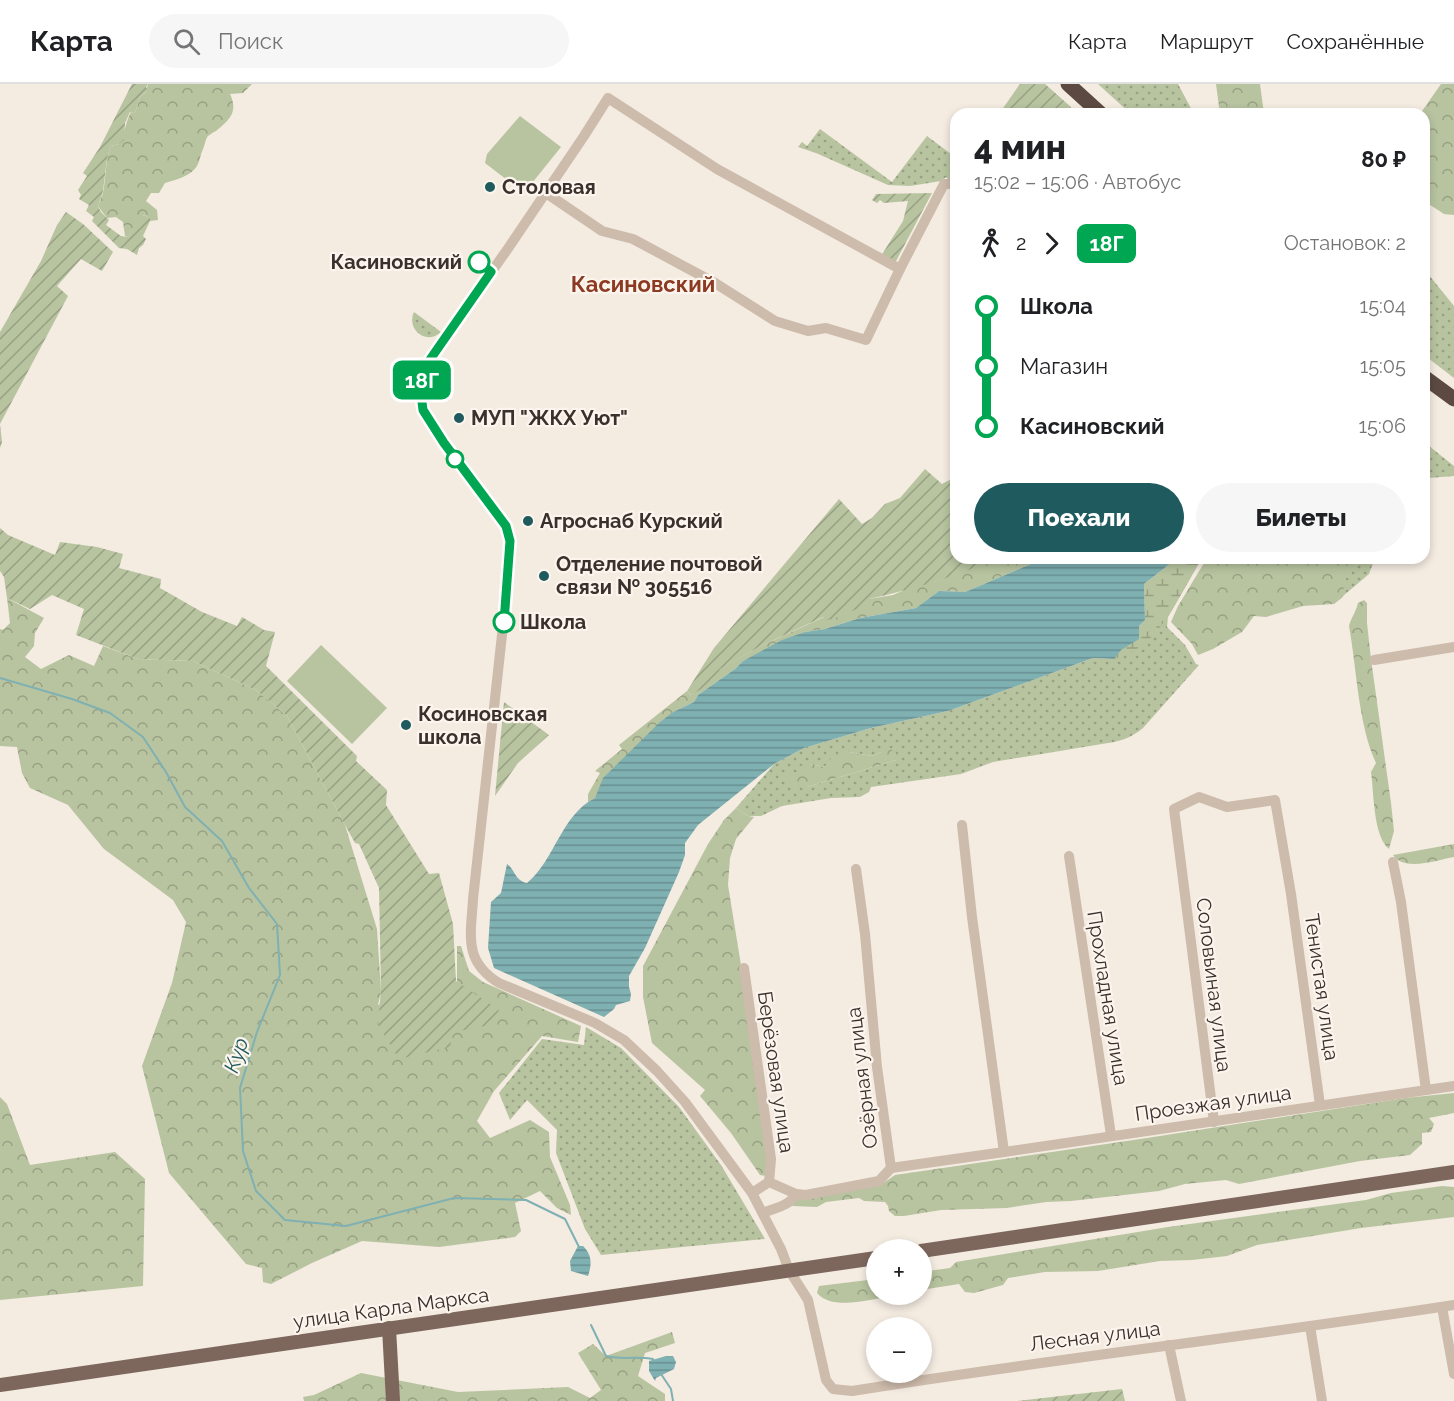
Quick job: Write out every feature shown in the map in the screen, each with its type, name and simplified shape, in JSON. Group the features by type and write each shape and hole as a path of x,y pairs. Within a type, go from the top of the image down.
{"highway":[{"path":"1068,84 1093,108"},
{"path":"1077,84 1094,108"},
{"path":"1430,375 1454,392"},
{"path":"1430,381 1454,399"}],"main road":[{"path":"932,1249 1454,1172"},
{"name":"улица Карла Маркса","path":"0,1385 866,1259"},
{"path":"389,1328 393,1401"}],"street":[{"path":"789,1270 752,1193 685,1102 657,1071 624,1040 595,1023 499,983 487,975 476,963 470,946 473,899 507,595 510,541 506,526 444,443 423,410 420,386 429,361 546,193 608,98 717,169 900,269"},
{"path":"546,193 602,231 633,239 747,301 775,321 808,331 826,328 866,340 944,184 950,184"},
{"path":"1374,660 1454,647"},
{"name":"Тенистая улица","path":"1184,888 1174,809 1199,797 1227,807 1275,800 1288,873 1320,1106"},
{"path":"962,825 972,917 1004,1152"},
{"name":"Прохладная улица","path":"1070,856 1075,903 1111,1135"},
{"path":"1393,862 1401,902 1426,1090"},
{"name":"Озёрная улица","path":"768,1182 796,1194 806,1195 879,1181 891,1168 877,1067 866,934 856,869"},
{"name":"Соловьиная улица","path":"1184,888 1214,1122"},
{"name":"Берёзовая улица","path":"744,968 771,1159 768,1182"},
{"name":"Проезжая улица","path":"891,1168 1454,1086"},
{"path":"752,1193 768,1182"},
{"path":"763,1213 787,1204 796,1194"},
{"name":"Лесная улица","path":"789,1270 808,1300 826,1380 833,1389 842,1390 1448,1306"},
{"path":"1448,1306 1454,1374"},
{"path":"1310,1326 1322,1401"},
{"path":"1169,1345 1182,1401"}],"green space":[{"path":"132,84 148,84 146,87 148,90 140,97 135,113 130,112 125,123 124,140 111,146 103,192 98,206 109,220 106,225 121,236 128,237 142,215 150,217 143,236 146,239 137,255 127,249 119,248 92,221 94,217 86,211 89,205 79,199 81,195 78,190 87,176 83,173 100,147"},
{"path":"148,84 252,84 243,93 230,94 233,105 232,114 221,127 208,136 194,169 182,177 165,183 159,193 151,193 146,201 157,210 158,220 150,221 149,217 143,215 128,237 125,236 123,222 116,217 107,218 98,206 103,192 111,146 119,144 127,120 131,112 135,113 140,97 146,92"},
{"path":"1020,84 1045,84 1071,107 1071,108 1003,108"},
{"path":"1098,84 1178,84 1191,108 1124,108"},
{"path":"1216,84 1260,84 1263,108 1219,108"},
{"path":"1441,84 1454,84 1454,215 1444,214 1430,205 1430,108 1424,108"},
{"path":"520,116 561,147 524,193 485,163 487,154"},
{"path":"820,129 892,182 927,136 950,153 950,179 946,177 941,181 910,186 888,185 798,147 802,142 807,146"},
{"path":"932,193 895,263 881,256 903,221 908,201 884,203 880,200 877,203 872,200 876,194"},
{"path":"66,212 83,224 113,252 102,271 81,259 57,286 68,296 0,424 0,332"},
{"path":"1430,276 1454,306 1454,378 1430,360"},
{"path":"414,312 441,332 429,337 419,334 413,324"},
{"path":"0,424 2,442 0,448"},
{"path":"1430,447 1454,466 1454,476 1430,478"},
{"path":"925,469 942,484 950,480 950,564 982,564 934,582 869,599 866,605 831,620 823,617 759,647 720,669 712,682 691,695 687,691 714,648 839,499 862,524 872,518 885,504 900,498"},
{"path":"0,528 8,535 55,555 60,542 97,547 123,554 119,568 161,579 160,588 202,612 237,626 242,617 264,630 275,632 266,666 357,756 356,761 387,790 386,805 429,874 439,873 453,924 456,981 499,1010 490,1025 453,1032 450,1047 399,1059 378,1025 381,988 379,888 359,844 355,843 287,716 256,690 193,661 138,659 76,635 84,609 52,595 30,609 7,598 4,577 0,571"},
{"path":"980,564 1031,564 965,592 939,591 916,608 860,618 825,629 805,632 743,661 698,695 694,702 673,712 595,798 588,802 588,794 600,773 595,771 622,749 619,745 687,691 691,695 719,669 759,647 824,617 869,599 893,595 913,586 936,581"},
{"path":"1170,564 1199,564 1167,618 1156,632 1130,653 1114,659 1121,650 1139,639 1139,626 1145,620 1144,584"},
{"path":"1199,564 1168,617 1167,627 1185,645 1196,664 1199,665 1135,734 1113,742 993,762 961,774 871,787 869,792 860,797 831,798 782,806 761,816 748,816 736,808 774,764 804,748 871,728 948,711 1093,658 1113,659 1146,619","holes":["849,752 872,756 881,752 896,760 807,787 810,764 824,767"]},
{"path":"1203,564 1357,564 1344,581 1343,597 1334,604 1303,606 1266,617 1254,616 1242,632 1198,655 1192,644 1171,622"},
{"path":"1357,564 1373,564 1369,574 1343,596 1343,581"},
{"path":"7,598 44,618 35,633 34,646 25,657 41,669 69,655 94,666 103,646 138,659 193,661 256,690 287,716 345,825 377,929 381,991 378,1005 418,990 457,992 457,946 461,946 469,971 483,982 581,1026 578,1042 542,1036 494,1091 477,1121 490,1138 530,1120 549,1132 550,1157 570,1205 571,1215 557,1208 540,1191 515,1203 521,1231 515,1237 439,1247 362,1241 271,1284 263,1282 262,1268 246,1264 169,1173 142,1066 172,983 186,922 173,900 104,849 68,805 30,788 22,773 17,747 0,746 0,629 3,630 10,623"},
{"path":"1364,600 1367,603 1371,659 1394,831 1389,849 1384,843 1377,824 1371,772 1376,763 1365,731 1349,626 1358,603"},
{"path":"321,645 387,708 352,744 287,681"},
{"path":"504,702 549,735 518,763 495,796"},
{"path":"885,747 900,754 896,760 807,787 794,787 783,780 789,772 798,773 800,766 810,764 824,767 830,763 831,754 849,752 872,756 881,752"},
{"path":"736,808 754,817 736,839 730,858 728,885 771,1177 760,1175 731,1133 700,1096 705,1090 652,1043 643,997 643,966 708,844 724,820"},
{"path":"1454,844 1454,857 1421,864 1405,863 1393,855"},
{"path":"586,1027 621,1048 679,1107 721,1165 765,1239 601,1255 585,1229 556,1153 557,1130 527,1100 510,1120 499,1093 542,1039 584,1045"},
{"path":"1454,1093 1454,1113 1429,1118 1434,1124 1431,1132 1422,1133 1422,1144 1410,1155 1360,1161 1239,1184 1226,1180 1185,1184 1159,1191 1007,1208 941,1210 895,1216 889,1211 885,1202 864,1201 859,1198 826,1202 817,1207 792,1206 799,1195 882,1184 895,1175 1405,1098"},
{"path":"0,1097 7,1104 30,1165 115,1152 145,1179 143,1286 0,1300"},
{"path":"1442,1186 1454,1187 1454,1217 1361,1228 1257,1245 1227,1256 1160,1261 1098,1271 1045,1272 1008,1278 1003,1285 974,1293 965,1292 959,1284 932,1288 932,1270 950,1268 956,1262 1168,1227 1366,1200 1391,1193"},
{"path":"866,1280 866,1301 833,1302 817,1293 819,1286"},
{"path":"672,1332 675,1343 645,1353 638,1376 665,1394 665,1401 304,1401 303,1397 314,1395 361,1373 458,1392 568,1387 590,1398 601,1390 578,1353 593,1344 606,1356"},
{"path":"1122,1389 1125,1401 1017,1401"}],"water":[{"path":"1031,564 1170,564 1144,584 1145,620 1139,626 1139,639 1121,650 1114,659 1093,658 948,711 871,728 804,748 774,764 698,825 685,843 685,855 679,872 645,948 629,976 630,1001 616,1005 604,1017 494,968 488,948 491,902 501,893 507,864 517,877 527,883 545,862 574,815 595,798 603,778 659,723 673,712 694,702 698,695 743,661 782,640 860,618 916,608 939,591 965,592"},
{"path":"578,1246 583,1246 590,1256 588,1276 571,1271 570,1261"},
{"path":"673,1356 676,1362 674,1369 656,1378 655,1381 649,1371 649,1361"}],"waterway":[{"name":"Кур","path":"0,678 72,699 110,713 143,737 185,807 222,841 249,888 277,924 280,975 257,1032 240,1088 243,1151 256,1191 285,1220 346,1226 454,1198 526,1200 565,1219 579,1247"},
{"path":"591,1325 606,1356 647,1358 654,1361"},
{"name":"Кур","path":"661,1374 671,1389 673,1401"}],"bus line":[{"name":"18Г","path":"479,262 491,272 438,346 429,361 420,386 423,410 463,470 506,526 510,541 510,562 504,622"}],"place":[{"name":"Столовая","path":"490,187"},
{"name":"Касиновский","path":"479,262"},
{"name":"МУП \"ЖКХ Уют\"","path":"459,418"},
{"name":"Агроснаб Курский","path":"528,521"},
{"name":"Отделение почтовой связи № 305516","path":"544,576"},
{"name":"Школа","path":"504,622"},
{"name":"Косиновская школа","path":"406,725"}],"district":[{"name":"Касиновский","path":"643,284"}]}
